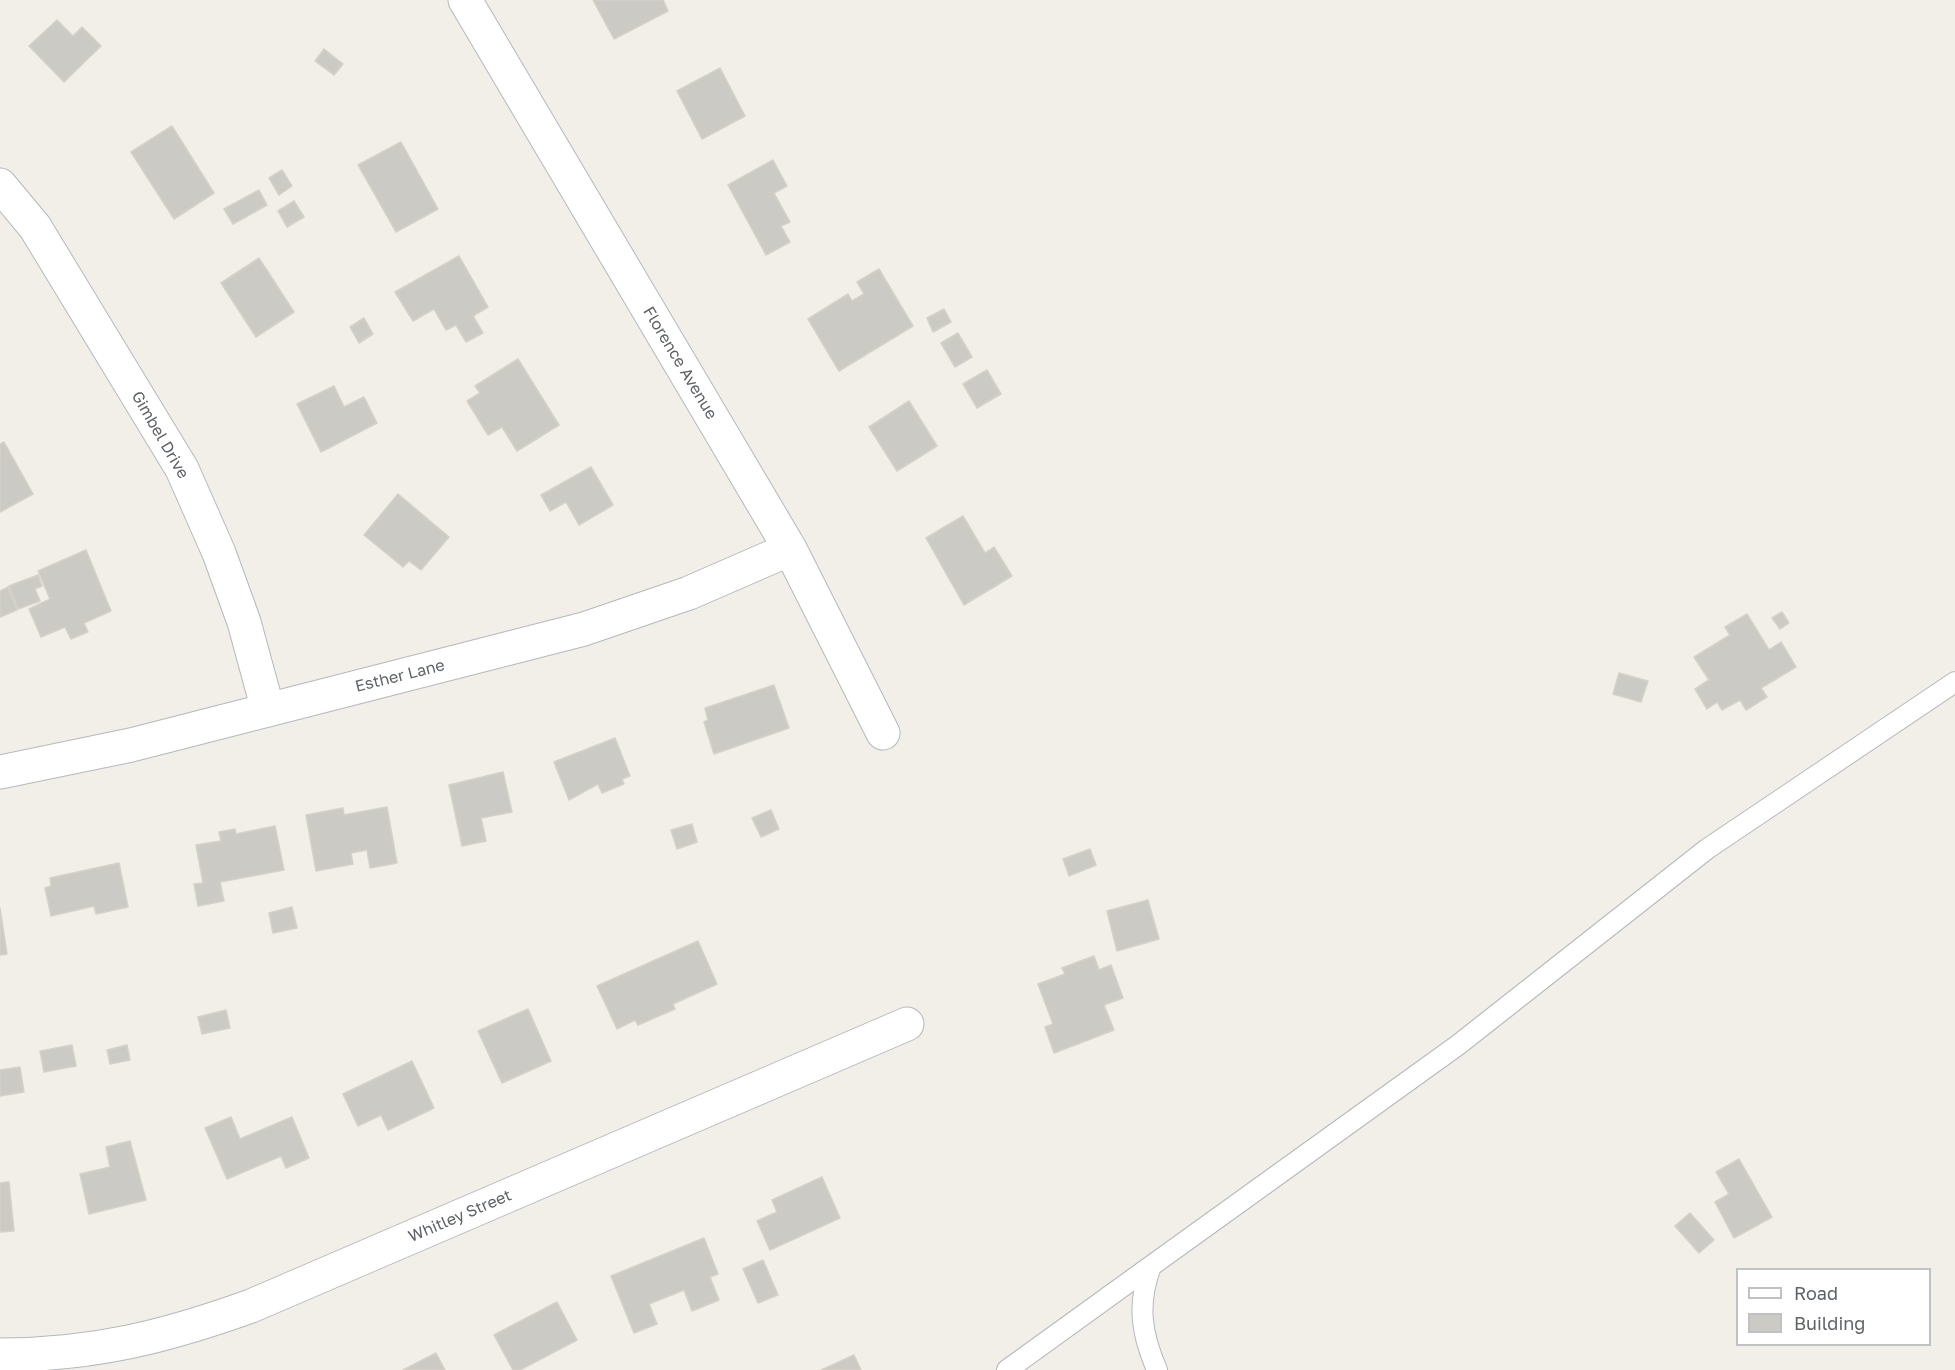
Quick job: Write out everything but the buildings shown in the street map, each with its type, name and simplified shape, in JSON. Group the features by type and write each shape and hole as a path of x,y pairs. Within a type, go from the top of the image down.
{"street":[{"name":"Florence Avenue","path":"465,0 790,549 883,733"},
{"name":"Gimbel Drive","path":"0,185 35,227 182,469 219,553 241,612 268,710"},
{"name":"Esther Lane","path":"0,772 131,745 584,629 689,593 790,549"},
{"name":"Whitley Street","path":"0,1355 43,1355 114,1346 184,1330 251,1306 907,1024"}],"lane":[{"path":"1007,1370 1458,1045 1707,849 1955,682"},
{"path":"1151,1266 1142,1290 1140,1315 1146,1345 1157,1370"}]}
